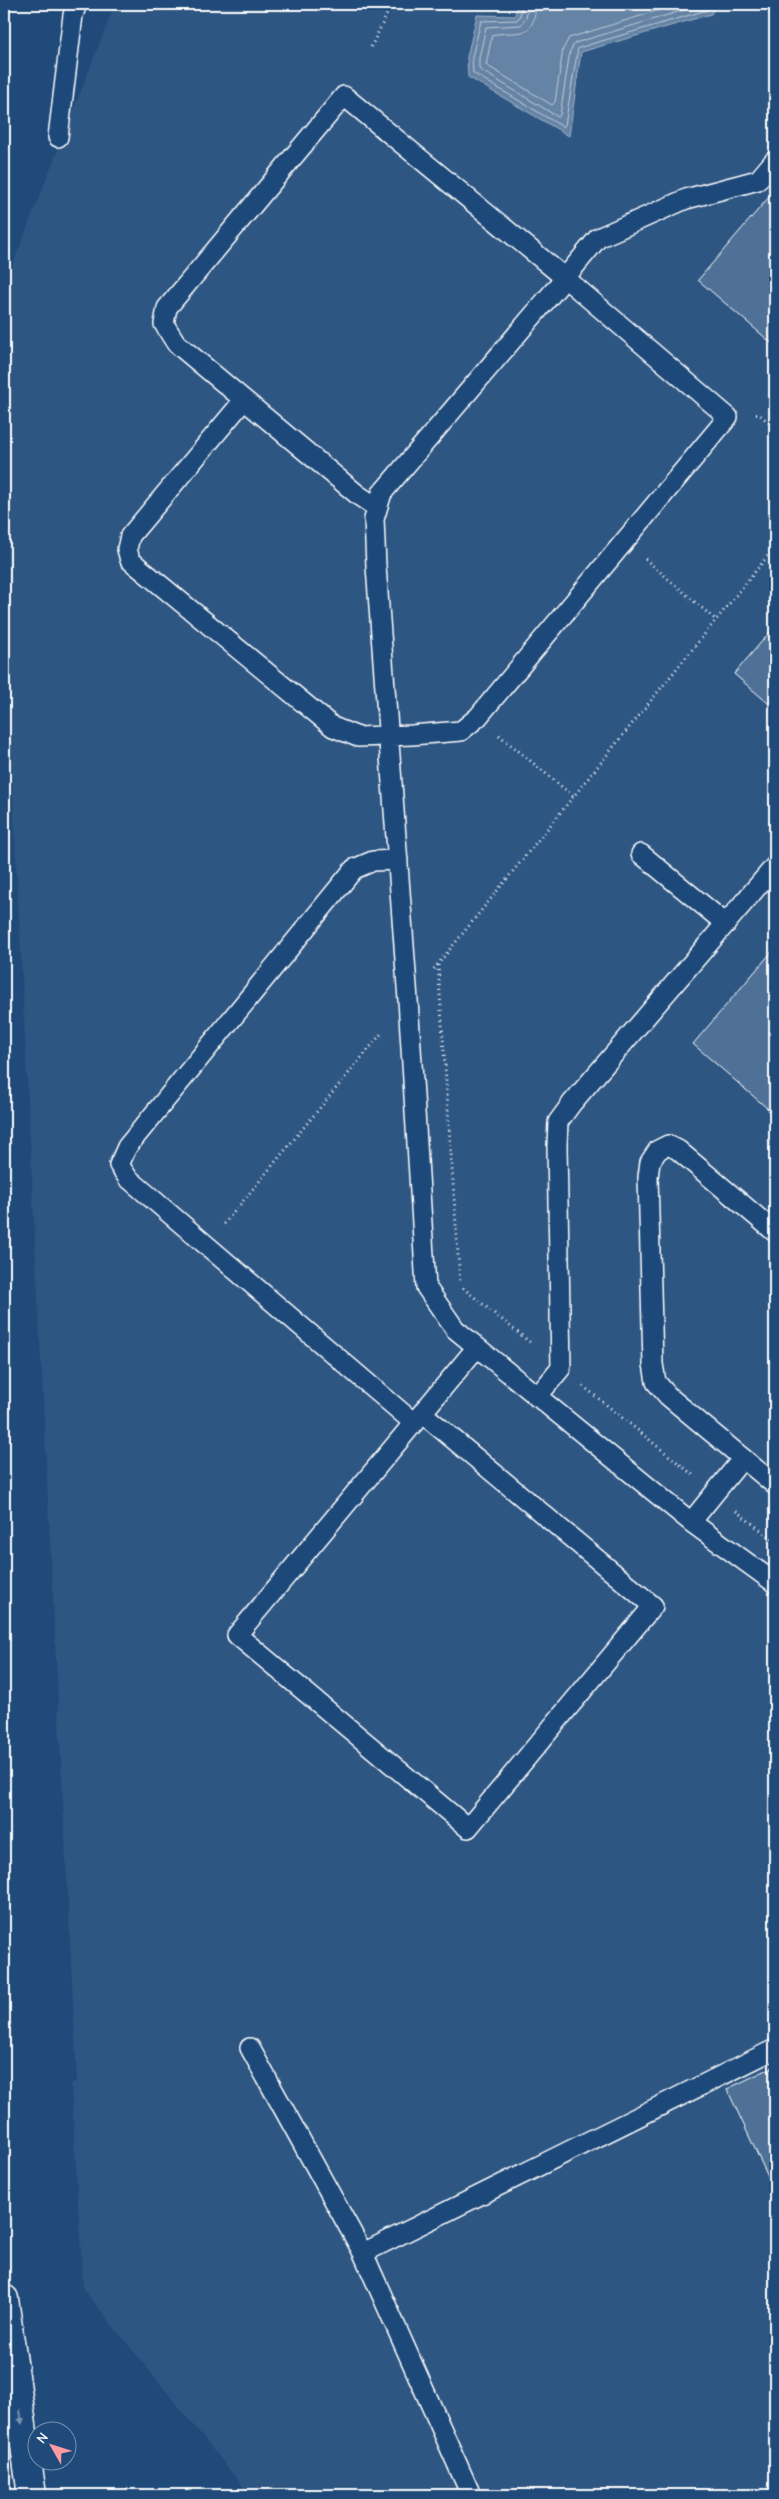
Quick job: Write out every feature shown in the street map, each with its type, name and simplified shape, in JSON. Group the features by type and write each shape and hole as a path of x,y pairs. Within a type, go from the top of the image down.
{"highway":[{"path":"4,2299 32,2495"}],"lane":[{"path":"58,137 73,15 77,4"},
{"path":"244,400 130,536 127,549 130,560 333,727 358,737 461,731 478,717 728,417 565,278 344,96 167,308 164,324 176,343 358,495 376,507"},
{"path":"775,160 758,180 686,199 598,238 382,493 376,507 374,519 426,1287 455,1329 692,1522 775,1584"},
{"path":"641,854 726,924"},
{"path":"398,860 373,861 354,869 127,1147 119,1165 128,1178 207,1246 418,1418 653,1606 468,1828 237,1635 418,1418 477,1347"},
{"path":"537,1397 561,1368 558,1122 572,1103 775,866"},
{"path":"775,1232 678,1150 668,1146 658,1150 650,1162 648,1177 649,1242 653,1364 656,1382 668,1396 775,1485"},
{"path":"692,1522 743,1458"},
{"path":"250,2048 363,2253 471,2495"},
{"path":"363,2253 775,2049"}],"path":[{"path":"371,47 389,10 436,4"},
{"path":"625,542 716,620"},
{"path":"207,1246 775,547"},
{"path":"478,717 574,796"}],"shaded area":[{"path":"115,4 775,4 775,2495 250,2495 83,2289 71,2084 77,2081 4,618 4,287"}],"water":[{"path":"517,4 717,4 711,14 581,52 569,136 468,77 467,57 477,15 515,16"}],"building":[{"path":"775,190 775,346 698,280"},
{"path":"775,626 775,709 734,674"},
{"path":"775,948 775,1115 693,1044"},
{"path":"775,2066 775,2192 727,2089"}]}
